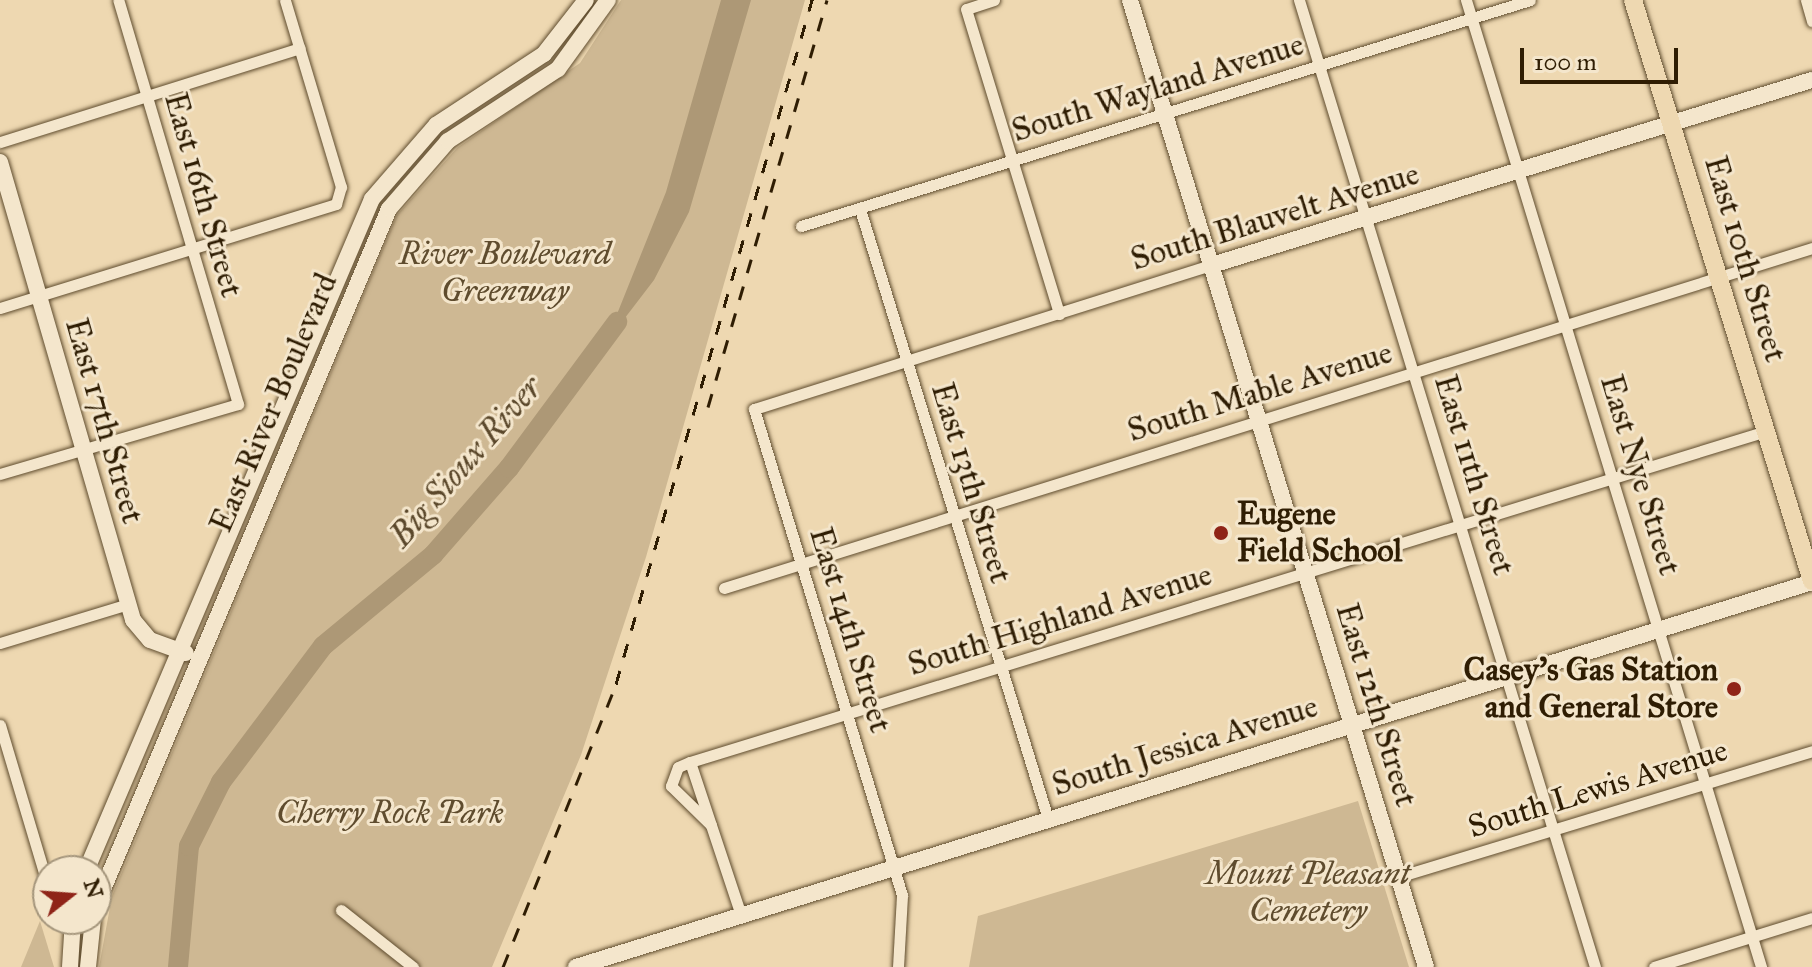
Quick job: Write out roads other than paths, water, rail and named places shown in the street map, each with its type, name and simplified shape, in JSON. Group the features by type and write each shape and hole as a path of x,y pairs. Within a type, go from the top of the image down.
{"main road":[{"name":"East 10th Street","path":"1633,0 1812,582"}],"street":[{"name":"East 16th Street","path":"83,449 238,404 118,0"},
{"path":"0,308 191,250 341,197 285,0"},
{"name":"East River Boulevard","path":"93,855 177,650 372,199 436,125 544,54 586,0"},
{"name":"East River Boulevard","path":"112,867 389,209 448,141 558,69 608,0"},
{"path":"994,0 966,9 1059,314"},
{"name":"East 12th Street","path":"1130,0 1426,967"},
{"name":"East 11th Street","path":"1299,0 1595,967"},
{"name":"East Nye Street","path":"1466,0 1761,967"},
{"name":"South Wayland Avenue","path":"801,226 1530,0"},
{"path":"1806,0 1812,21"},
{"path":"0,142 300,48"},
{"name":"South Blauvelt Avenue","path":"754,409 1812,80"},
{"name":"East 17th Street","path":"0,162 128,604 143,636 199,658"},
{"name":"East 13th Street","path":"860,209 1048,819"},
{"name":"South Mable Avenue","path":"724,588 801,560 1812,248"},
{"name":"East 14th Street","path":"754,409 894,867 906,926 898,967"},
{"name":"South Highland Avenue","path":"690,762 1766,431"},
{"path":"0,474 83,449"},
{"name":"South Jessica Avenue","path":"576,967 1812,582"},
{"path":"0,643 128,604"},
{"path":"0,725 39,855"},
{"name":"South Lewis Avenue","path":"1398,877 1812,751"},
{"path":"711,825 671,786 671,771 690,762 711,825 741,915"},
{"path":"341,910 413,967"},
{"path":"1654,967 1812,918"},
{"path":"70,967 72,935"},
{"path":"88,967 91,935"}],"waterway":[{"name":"Big Sioux River","path":"178,967 189,846 221,782 323,646 433,555 509,468 617,322"}],"railway":[{"path":"503,967 616,684 812,0"},
{"path":"708,407 827,0"}],"place":[{"name":"Eugene Field School","path":"1221,533"},
{"name":"Casey's Gas Station and General Store","path":"1734,689"}],"park label":[{"name":"River Boulevard Greenway","path":"505,274"},
{"name":"Cherry Rock Park","path":"390,813"},
{"name":"Mount Pleasant Cemetery","path":"1308,894"}]}
